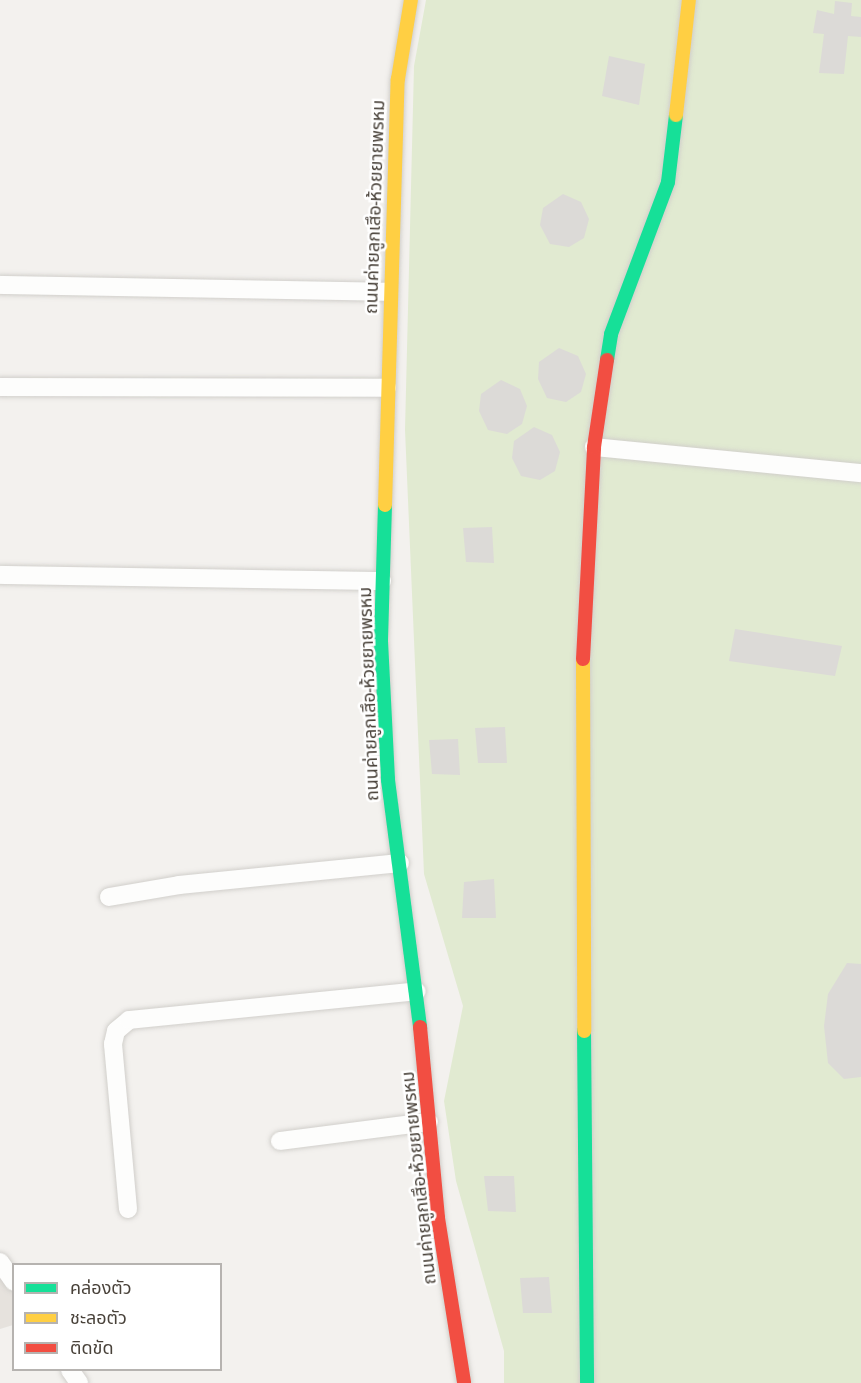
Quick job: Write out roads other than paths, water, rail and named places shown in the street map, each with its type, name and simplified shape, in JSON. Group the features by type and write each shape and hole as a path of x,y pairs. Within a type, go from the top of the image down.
{"street":[{"name":"ถนนค่ายลูกเสึอ-ห้วยยายพรหม","path":"411,0 398,79 389,292 381,641 388,780 417,991 438,1218 464,1383"},
{"path":"587,1383 582,687 594,447 611,334 668,182 690,0"},
{"path":"0,285 389,292"},
{"path":"0,387 387,388"},
{"path":"594,447 861,473"},
{"path":"0,575 382,581"},
{"path":"109,897 179,885 400,863"},
{"path":"128,1209 113,1044 116,1030 129,1020 417,991"},
{"path":"280,1141 429,1122"},
{"path":"0,1262 12,1279"}]}
